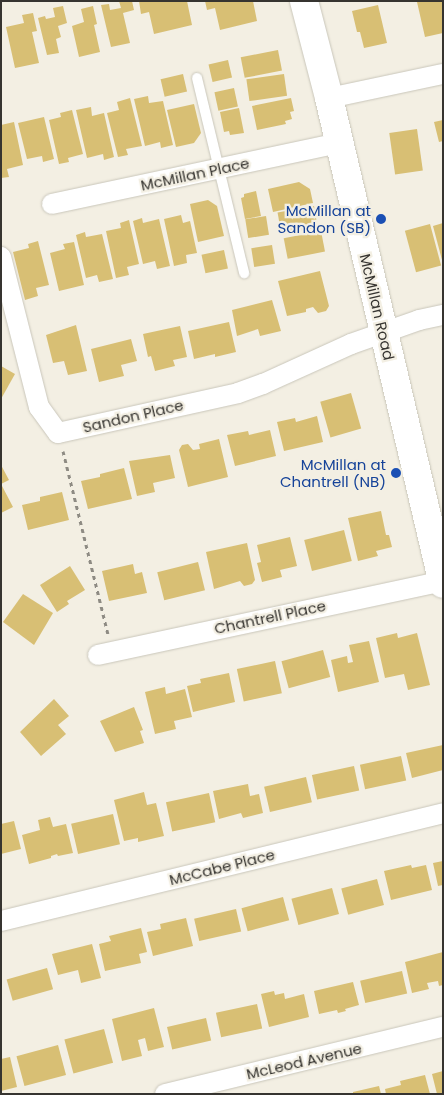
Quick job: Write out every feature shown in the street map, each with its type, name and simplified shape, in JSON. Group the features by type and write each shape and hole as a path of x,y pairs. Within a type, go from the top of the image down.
{"main road":[{"name":"McMillan Road","path":"304,1 329,98 382,332 442,582"}],"street":[{"path":"329,98 443,74"},
{"name":"McMillan Place","path":"52,204 339,143"},
{"path":"1,257 39,407 58,433"},
{"name":"Sandon Place","path":"58,433 238,393 382,332 443,314"},
{"name":"Chantrell Place","path":"105,653 442,582"},
{"name":"McCabe Place","path":"1,921 443,813"},
{"name":"McLeod Avenue","path":"165,1094 443,1027"}],"lane":[{"path":"197,78 244,273"}],"path":[{"path":"58,433 105,653"}],"building":[{"path":"119,1 132,1 134,10 123,13 130,43 111,47 101,5 109,4 110,10 121,8"},
{"path":"139,1 187,1 192,25 154,34 149,12 141,14"},
{"path":"205,1 253,1 257,21 220,30 215,8 207,10"},
{"path":"443,1 443,33 425,37 417,2"},
{"path":"378,5 387,43 364,48 360,32 357,32 352,11"},
{"path":"63,6 67,23 58,26 61,37 56,39 59,53 47,55 38,18 45,16 46,19 55,17 53,8"},
{"path":"93,6 97,24 94,25 100,52 79,57 72,26 84,22 81,9"},
{"path":"33,13 37,31 32,32 39,63 15,68 6,27 24,23 22,15"},
{"path":"278,50 282,71 245,78 241,57"},
{"path":"228,60 232,78 213,82 209,64"},
{"path":"183,74 187,92 165,97 161,79"},
{"path":"284,74 287,96 249,101 246,79"},
{"path":"234,88 238,107 218,111 214,92"},
{"path":"148,96 149,103 163,101 173,145 161,148 160,142 145,146 134,99"},
{"path":"130,98 142,146 126,149 128,155 118,157 107,113 119,110 117,102"},
{"path":"291,98 294,111 290,112 292,119 285,121 286,124 257,130 252,106"},
{"path":"194,104 201,133 194,143 176,147 167,110"},
{"path":"91,107 92,116 104,113 114,157 104,160 103,154 87,158 76,110"},
{"path":"239,108 244,133 230,135 229,131 224,132 220,112"},
{"path":"72,110 83,154 68,158 69,162 59,164 49,120 61,117 60,113"},
{"path":"44,117 54,159 43,162 42,156 27,159 18,123"},
{"path":"443,120 443,141 439,142 434,122"},
{"path":"14,122 23,165 7,169 9,177 1,178 1,125"},
{"path":"417,129 423,171 395,174 389,133"},
{"path":"299,182 310,189 313,203 273,212 268,189"},
{"path":"256,191 261,216 245,219 241,198 244,197 244,194"},
{"path":"208,200 217,206 224,236 198,242 190,204"},
{"path":"314,206 318,228 281,234 278,212"},
{"path":"181,215 183,223 190,221 197,253 186,255 187,263 174,266 164,219"},
{"path":"266,216 269,235 248,238 245,219"},
{"path":"142,218 143,223 159,219 170,266 157,269 155,261 143,264 133,221"},
{"path":"129,220 139,264 127,267 129,275 116,278 106,231 121,228 120,223"},
{"path":"443,223 443,260 442,260 433,226"},
{"path":"430,224 441,266 416,272 405,231"},
{"path":"321,231 325,252 288,259 284,238"},
{"path":"85,232 86,237 102,234 113,279 99,282 97,275 86,278 76,235"},
{"path":"38,241 49,285 36,288 38,296 25,300 13,252 29,248 28,244"},
{"path":"74,242 84,285 59,291 50,253 65,249 63,244"},
{"path":"272,245 275,264 254,267 251,248"},
{"path":"224,250 228,269 205,273 202,255"},
{"path":"320,271 329,306 326,311 318,313 313,307 306,309 306,312 287,316 278,281"},
{"path":"272,300 281,331 260,336 258,329 237,336 232,310"},
{"path":"229,322 236,352 194,359 188,331"},
{"path":"76,325 87,371 68,375 64,361 53,363 46,335"},
{"path":"180,326 187,357 173,360 175,366 155,371 151,356 148,357 143,334"},
{"path":"131,339 137,361 121,365 124,376 99,382 91,349"},
{"path":"1,366 15,374 1,399"},
{"path":"351,393 361,429 330,437 320,402"},
{"path":"317,416 323,442 284,451 277,422 295,418 296,422"},
{"path":"270,430 276,456 235,466 227,435 248,431 249,435"},
{"path":"219,439 228,477 188,487 179,450 182,445 188,444 193,450 200,449 199,444"},
{"path":"170,455 175,478 153,483 155,492 137,496 129,461"},
{"path":"1,465 9,480 1,484"},
{"path":"124,468 132,499 88,509 81,481 100,477 100,474"},
{"path":"1,484 13,507 1,513"},
{"path":"62,492 69,520 28,530 22,505 40,501 40,497"},
{"path":"381,511 386,535 389,535 392,547 376,551 378,556 358,561 348,518"},
{"path":"344,530 352,561 312,571 304,540"},
{"path":"290,537 297,566 280,570 282,577 262,582 257,563 261,562 257,545"},
{"path":"247,543 255,580 252,584 244,586 240,581 214,589 206,552"},
{"path":"198,562 205,590 164,600 157,572"},
{"path":"133,564 135,574 142,572 147,593 109,601 102,571"},
{"path":"70,566 85,590 67,601 69,604 57,612 40,585"},
{"path":"23,594 53,613 34,645 3,622"},
{"path":"397,633 398,638 417,633 430,685 408,690 404,674 385,678 376,638"},
{"path":"369,641 379,682 338,692 331,660 347,656 348,663 353,662 349,645"},
{"path":"323,650 330,677 289,688 281,661"},
{"path":"275,661 282,693 244,701 237,669"},
{"path":"229,673 235,702 193,712 187,686 201,683 200,679"},
{"path":"165,687 166,694 185,689 192,717 174,721 176,729 155,734 145,692"},
{"path":"54,699 69,716 58,725 66,734 41,756 20,732"},
{"path":"134,707 143,730 140,731 144,743 115,752 100,721"},
{"path":"443,745 443,770 412,778 406,753"},
{"path":"401,756 406,780 365,789 360,765"},
{"path":"354,766 359,790 317,799 312,775"},
{"path":"306,777 312,802 270,812 264,787"},
{"path":"248,784 250,796 259,794 263,813 243,818 241,813 219,819 213,791"},
{"path":"144,792 147,805 156,803 164,836 138,842 138,838 124,841 114,800"},
{"path":"209,793 215,822 172,831 166,802"},
{"path":"113,814 120,844 78,854 71,824"},
{"path":"50,817 53,827 66,824 73,853 58,856 57,854 51,856 51,858 29,864 22,835 40,830 38,820"},
{"path":"14,821 21,849 1,854 1,824"},
{"path":"443,861 443,885 438,886 433,863"},
{"path":"411,865 412,868 426,865 432,890 391,900 384,871"},
{"path":"377,879 384,905 348,915 341,889"},
{"path":"332,888 339,914 298,925 291,899"},
{"path":"283,897 289,920 248,931 241,908"},
{"path":"236,909 241,931 199,941 194,919"},
{"path":"186,918 193,946 153,956 147,932 161,929 160,924"},
{"path":"141,928 147,952 139,954 141,963 105,971 99,944 111,941 109,936"},
{"path":"92,944 101,978 81,983 78,970 58,975 52,954"},
{"path":"443,952 443,985 439,986 438,981 427,983 429,989 412,993 405,962"},
{"path":"47,968 53,989 13,1001 7,980"},
{"path":"402,971 407,993 365,1003 360,981"},
{"path":"353,982 359,1005 338,1013 337,1010 319,1014 314,991"},
{"path":"274,991 275,995 284,993 285,999 304,994 309,1017 269,1027 261,994"},
{"path":"257,1004 262,1028 221,1037 216,1013"},
{"path":"154,1008 164,1047 148,1051 145,1038 138,1040 142,1056 122,1061 112,1019"},
{"path":"206,1018 211,1040 172,1049 167,1027"},
{"path":"104,1029 113,1063 73,1073 64,1040"},
{"path":"58,1045 66,1075 24,1086 16,1056"},
{"path":"10,1057 17,1087 1,1091 1,1059"},
{"path":"443,1071 443,1094 437,1094 432,1074"},
{"path":"425,1075 430,1094 386,1094 385,1089 401,1085 400,1081"},
{"path":"379,1086 381,1094 353,1094 353,1092"}],"place":[{"name":"McMillan at Sandon (SB)","path":"381,219"},
{"name":"McMillan at Chantrell (NB)","path":"396,473"}]}
